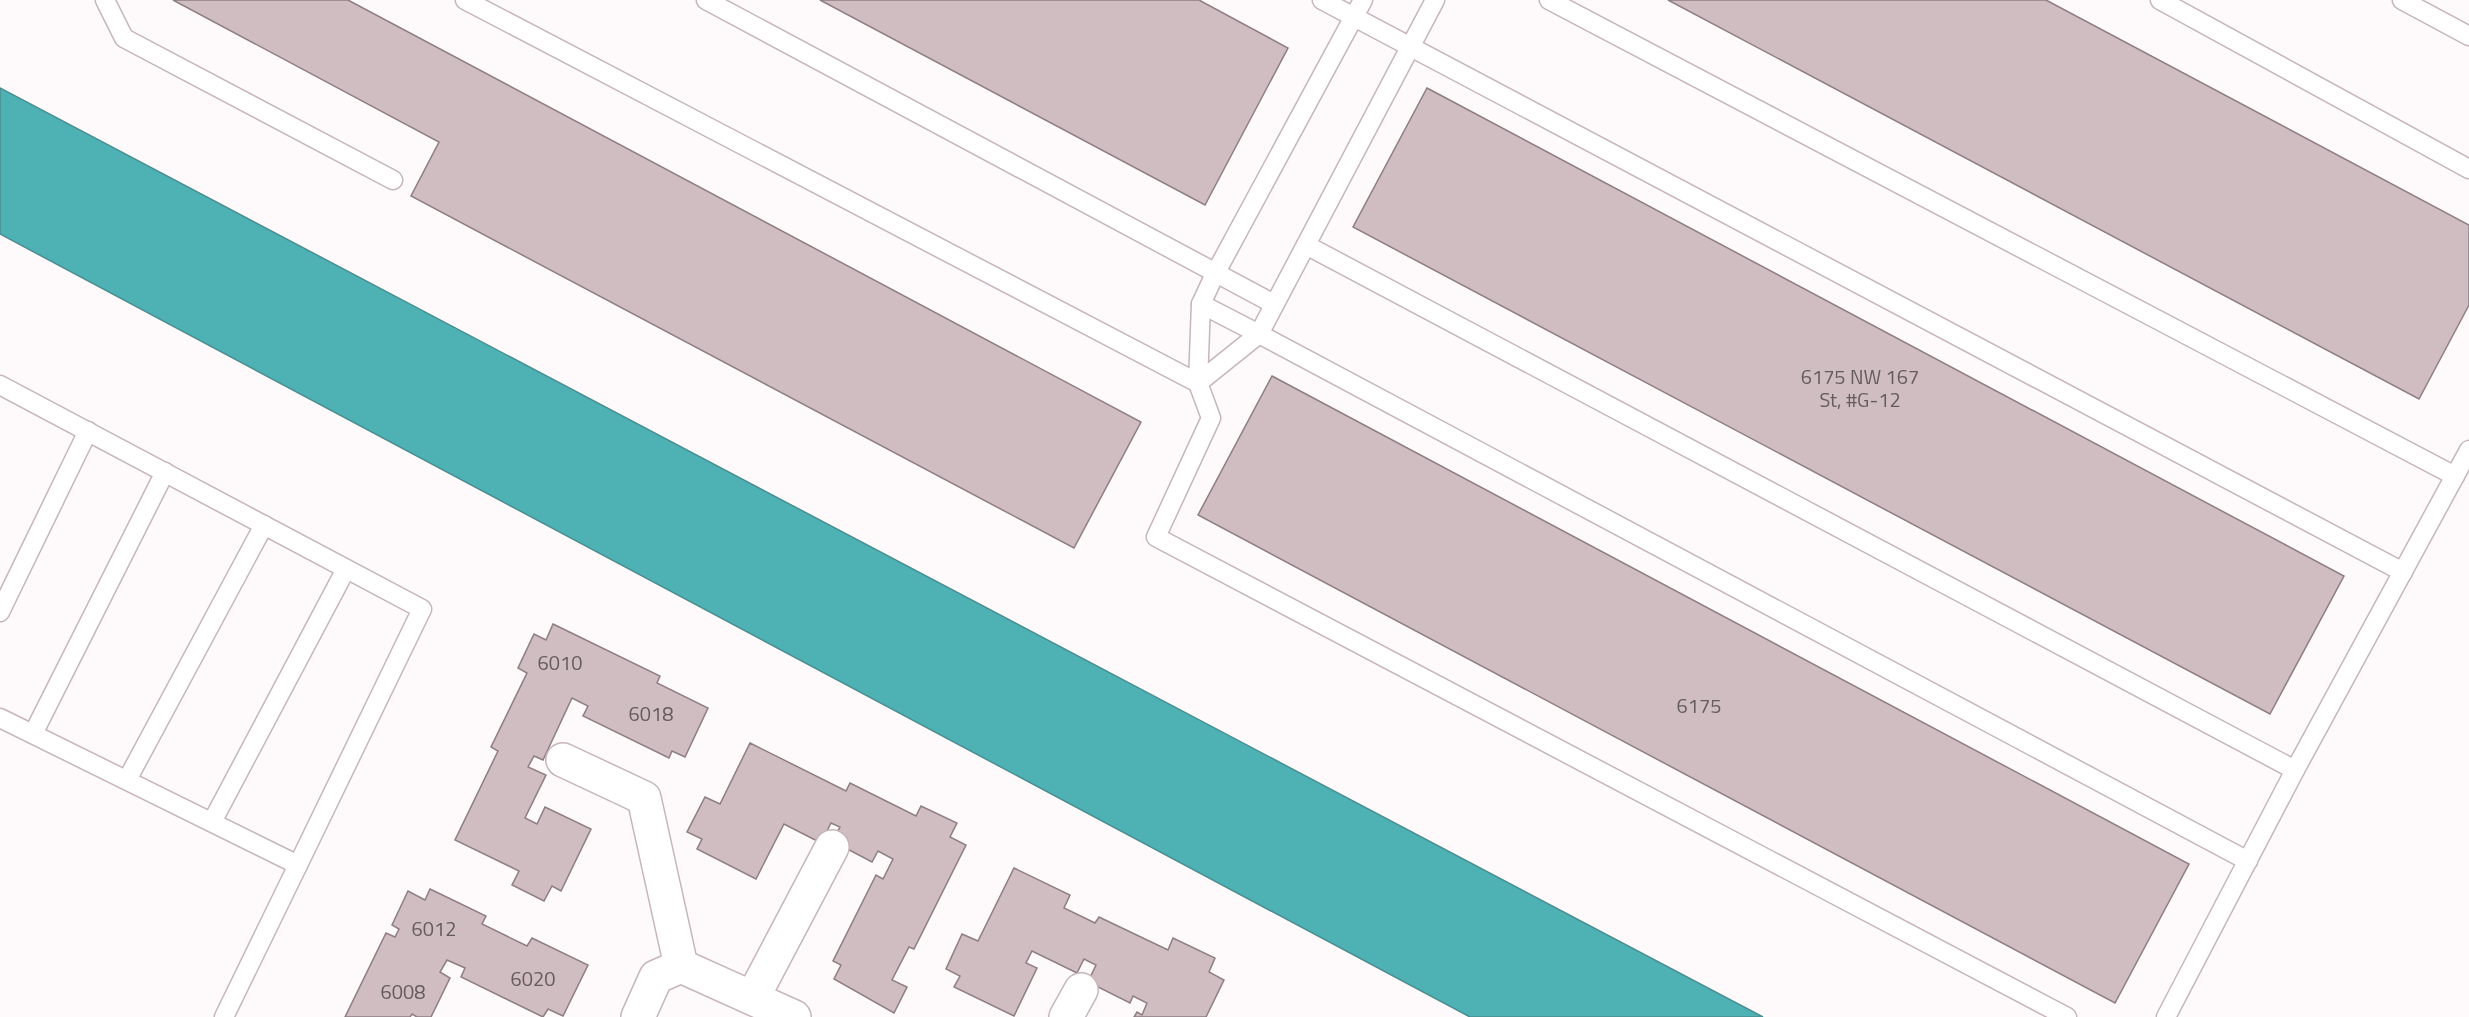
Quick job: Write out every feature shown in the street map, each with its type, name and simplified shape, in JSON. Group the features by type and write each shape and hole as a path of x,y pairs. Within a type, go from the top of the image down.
{"street":[{"path":"562,760 644,798 681,966"},
{"path":"753,997 832,848"},
{"path":"638,1017 656,977 681,966 794,1017"}],"lane":[{"path":"105,0 124,38 393,180"},
{"path":"465,0 1198,383"},
{"path":"706,0 1274,304"},
{"path":"1322,0 2403,572"},
{"path":"1363,0 1200,304 1198,383 1211,418 1156,537 2067,1017"},
{"path":"1198,383 1259,334 1435,0"},
{"path":"1549,0 2455,476"},
{"path":"2160,0 2469,169"},
{"path":"2402,0 2469,36"},
{"path":"1306,245 2295,770"},
{"path":"1200,304 2248,861"},
{"path":"2,390 88,431 422,609 224,1017"},
{"path":"0,612 88,431"},
{"path":"2166,1017 2295,770 2469,450"},
{"path":"33,734 165,472"},
{"path":"127,780 264,525"},
{"path":"212,822 346,569"},
{"path":"0,718 298,864"}],"water":[{"path":"0,88 1763,1017 1470,1017 0,234"}],"building":[{"path":"173,0 348,0 1141,422 1074,548 411,196 439,142"},
{"path":"820,0 1199,0 1288,48 1205,205"},
{"path":"1668,0 2046,0 2469,225 2469,305 2419,399"},
{"path":"1427,88 2344,576 2270,714 1353,227"},
{"path":"1272,376 2189,864 2115,1003 1198,515"},
{"path":"553,624 660,676 657,683 708,708 685,757 672,751 669,758 583,716 588,706 572,698 543,760 534,756 528,767 546,775 525,818 537,824 545,807 591,829 561,891 552,886 544,901 512,885 519,871 455,840 498,751 491,747 527,673 518,668 534,634 546,640"},
{"path":"750,743 846,791 850,783 916,816 921,806 957,823 950,837 966,845 914,949 909,947 892,980 907,987 894,1013 834,979 841,965 833,961 876,875 883,879 893,859 878,851 872,862 832,841 840,827 831,823 821,843 784,824 756,879 697,849 702,839 687,832 705,797 720,804"},
{"path":"1014,868 1070,895 1064,908 1095,923 1099,917 1168,950 1173,938 1215,958 1209,972 1224,980 1206,1017 1134,1017 1137,1012 1142,1015 1147,1003 1133,996 1130,1003 1088,982 1096,965 1084,959 1077,973 1032,951 1026,963 1037,968 1014,1016 954,987 960,976 946,969 962,934 978,941"},
{"path":"430,889 486,916 482,924 527,946 532,938 588,965 563,1016 548,1009 543,1017 461,977 465,968 447,960 440,972 450,978 431,1017 417,1017 412,1014 410,1017 345,1017 386,933 395,937 399,929 392,925 408,891 425,900"}]}
